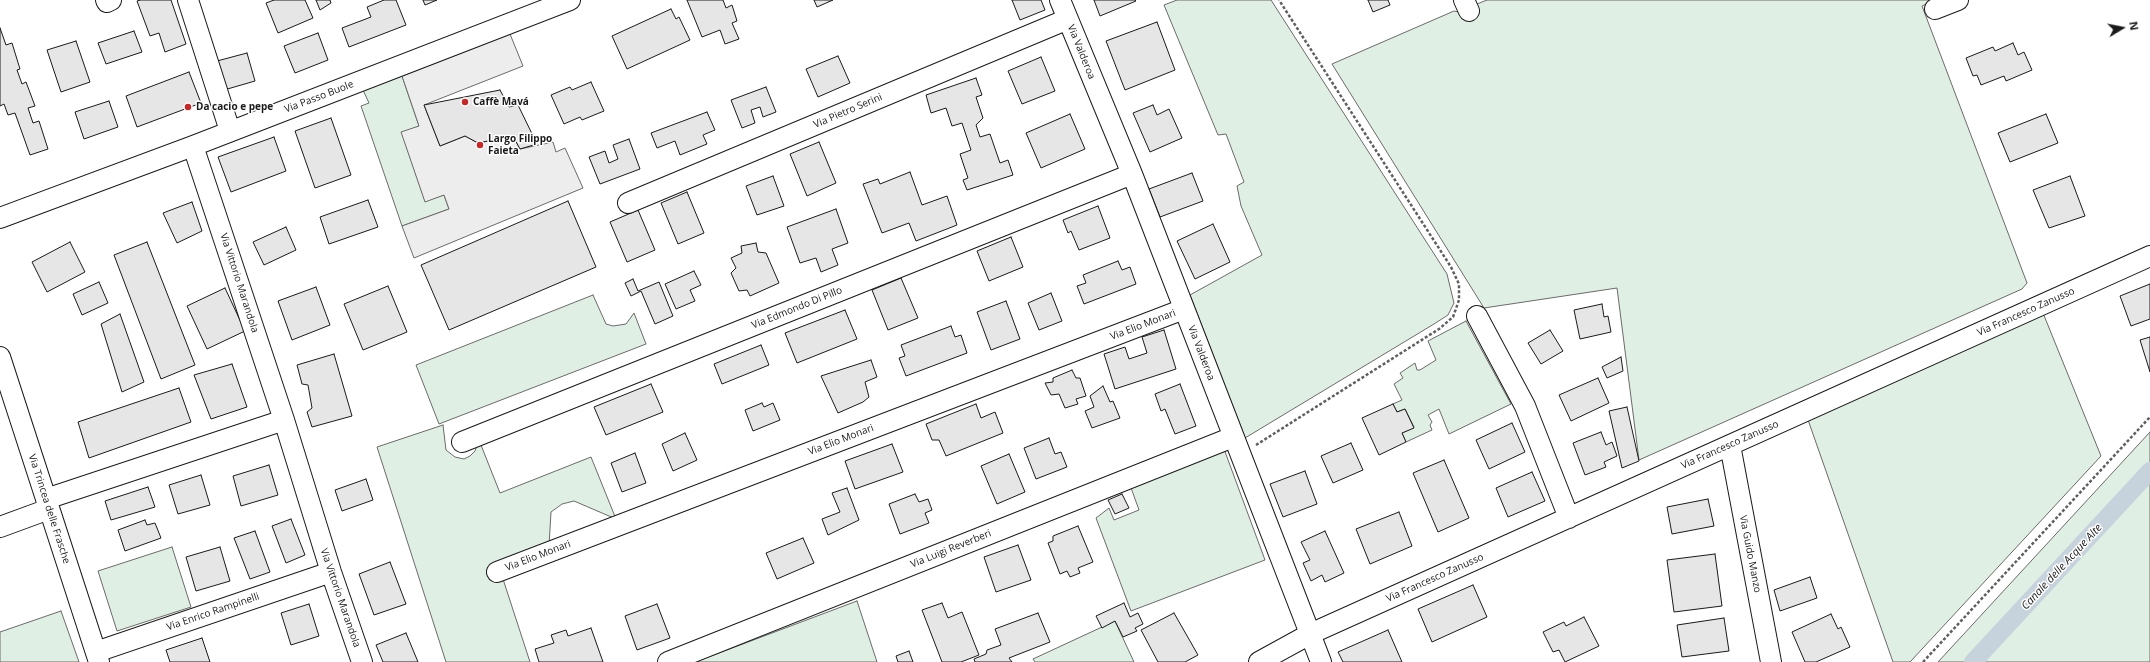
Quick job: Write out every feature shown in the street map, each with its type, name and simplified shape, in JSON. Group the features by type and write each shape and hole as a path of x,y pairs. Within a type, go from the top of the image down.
{"street":[{"path":"106,0 107,2 111,0"},
{"path":"188,0 230,131"},
{"name":"Via Passo Buole","path":"0,218 193,146 570,0"},
{"name":"Via Valderoa","path":"1060,0 1132,174 1321,662"},
{"path":"1934,9 1958,0"},
{"name":"Via Pietro Serini","path":"628,203 1068,19"},
{"name":"Via Vittorio Marandola","path":"193,146 284,420 331,572 362,662"},
{"name":"Via Edmondo Di Pillo","path":"462,442 1132,174"},
{"name":"Via Francesco Zanusso","path":"1259,662 1310,634 2150,256"},
{"name":"Via Elio Monari","path":"497,572 1184,309"},
{"path":"1477,316 1525,406 1569,518"},
{"name":"Via Trincea delle Frasche","path":"0,357 97,657"},
{"path":"0,527 48,504 284,420"},
{"name":"Via Guido Manzo","path":"1730,445 1771,662"},
{"name":"Via Luigi Reverberi","path":"668,662 1237,446"},
{"name":"Via Enrico Rampinelli","path":"97,657 331,572"}],"path":[{"path":"1237,446 1439,329 1454,316 1459,300 1459,284 1451,267 1280,0"},
{"path":"1923,662 2150,418"}],"green space":[{"path":"1177,0 1271,0 1447,274 1454,303 1448,315 1245,438 1190,295 1262,255 1241,206 1237,186 1244,182 1226,134 1218,135 1164,5"},
{"path":"1487,0 1935,0 1922,6 2027,283 2022,289 1639,460 1617,288 1484,308 1332,64 1454,11 1472,15 1472,6"},
{"path":"402,76 419,126 402,133 425,201 444,195 449,209 402,226 361,106 369,103 363,90"},
{"path":"593,295 606,324 613,326 626,324 634,313 646,344 439,424 416,365"},
{"path":"2043,313 2101,456 1910,662 1893,662 1807,417"},
{"path":"1466,321 1511,404 1449,434 1439,409 1428,415 1432,422 1430,425 1432,430 1406,442 1402,433 1414,427 1405,409 1397,412 1393,404 1402,400 1394,384 1403,378 1400,373 1415,363 1417,370 1420,370 1436,360 1428,341"},
{"path":"443,425 446,450 455,457 464,459 470,456 475,451 479,440 500,493 591,457 616,519 574,501 562,504 551,512 549,546 502,576 530,662 446,662 377,447"},
{"path":"2150,432 2150,662 1938,662"},
{"path":"1224,449 1265,560 1131,611 1096,518 1109,508 1114,520 1139,510 1130,485"},
{"path":"172,547 191,607 117,631 98,571"},
{"path":"857,601 877,662 695,662"},
{"path":"61,611 79,662 0,662 0,632"},
{"path":"1115,621 1134,662 1035,662 1033,659"}],"shaded area":[{"name":"Largo Filippo Faieta","path":"510,34 523,66 424,105 440,146 465,136 478,143 513,136 520,149 553,142 556,152 565,148 583,188 414,258 402,226 449,209 444,195 425,202 401,132 419,126 402,76"}],"building":[{"path":"171,0 186,44 165,52 159,33 150,36 137,1"},
{"path":"274,0 305,0 313,18 278,33 266,3"},
{"path":"316,0 330,0 331,3 320,10"},
{"path":"384,0 396,0 406,25 349,47 342,28 371,17 367,7"},
{"path":"423,0 437,0 425,5"},
{"path":"687,0 723,0 726,8 732,5 737,21 732,23 739,39 725,44 720,30 702,37"},
{"path":"814,0 833,0 817,7"},
{"path":"1012,0 1041,0 1045,10 1020,20"},
{"path":"1094,0 1135,0 1136,1 1100,16"},
{"path":"1368,0 1388,0 1390,5 1373,12"},
{"path":"671,9 676,19 679,17 690,40 627,69 612,36"},
{"path":"1157,22 1175,70 1125,90 1106,41"},
{"path":"0,28 6,45 12,43 20,69 17,70 22,84 26,82 35,106 28,108 33,123 39,121 48,149 30,155 15,113 8,115 4,104 0,106"},
{"path":"134,31 142,52 106,64 98,43"},
{"path":"318,33 328,60 295,73 284,46"},
{"path":"76,41 90,82 61,92 47,50"},
{"path":"2013,43 2018,55 2024,52 2032,70 2006,81 2004,76 1981,85 1977,75 1973,76 1966,58 1993,47 1995,51"},
{"path":"247,53 255,81 224,90 217,61"},
{"path":"838,56 850,83 818,97 806,69"},
{"path":"1041,57 1055,91 1022,104 1008,71"},
{"path":"189,72 201,103 137,127 126,96"},
{"path":"976,78 982,95 976,97 983,118 976,125 980,137 990,134 1000,163 1008,160 1013,175 967,190 963,180 968,178 960,154 971,150 962,123 952,126 946,108 931,113 926,95"},
{"path":"591,82 604,111 582,120 580,117 564,124 551,95 570,87 572,90"},
{"path":"766,87 776,112 763,117 760,107 751,110 755,123 742,128 731,100"},
{"path":"500,90 509,107 518,105 537,144 520,149 513,136 478,143 465,136 440,146 424,105"},
{"path":"109,101 118,127 84,139 75,112"},
{"path":"1153,105 1157,115 1169,109 1182,138 1150,152 1133,113"},
{"path":"707,112 715,130 703,135 707,144 680,155 675,141 657,148 651,133"},
{"path":"1070,114 1085,149 1041,168 1026,133"},
{"path":"2046,114 2058,143 2010,162 1998,133"},
{"path":"331,118 351,175 315,188 295,131"},
{"path":"274,137 286,171 231,192 218,157"},
{"path":"629,139 640,169 600,184 589,157 605,151 609,163 618,159 613,145"},
{"path":"819,142 836,183 807,196 790,154"},
{"path":"910,172 922,205 947,196 957,225 916,241 909,223 882,233 863,184 878,179 880,184"},
{"path":"1192,173 1203,201 1160,217 1149,189"},
{"path":"773,176 784,206 757,215 746,186"},
{"path":"2070,176 2085,216 2049,228 2033,190"},
{"path":"687,192 704,233 678,244 661,203"},
{"path":"368,200 378,227 329,244 320,217"},
{"path":"568,201 596,267 449,330 421,265"},
{"path":"192,202 202,231 177,243 163,213"},
{"path":"1098,206 1110,238 1079,250 1071,231 1068,233 1063,220"},
{"path":"836,209 848,243 832,249 838,265 821,272 816,258 800,263 787,227"},
{"path":"638,210 655,250 627,262 610,222"},
{"path":"1213,224 1230,262 1195,279 1177,241"},
{"path":"286,227 296,250 264,265 253,242"},
{"path":"1011,237 1023,267 989,281 977,251"},
{"path":"70,242 85,272 47,292 32,262"},
{"path":"147,242 195,365 161,379 114,255"},
{"path":"756,243 758,252 766,253 779,283 750,296 747,290 739,291 731,273 736,268 731,258 742,253 741,246"},
{"path":"1118,261 1122,270 1130,267 1136,284 1084,304 1077,286 1086,283 1083,275"},
{"path":"694,271 701,285 690,290 695,301 676,309 665,284"},
{"path":"901,278 918,318 888,330 872,290"},
{"path":"633,279 638,291 659,282 673,316 655,324 641,291 631,296 625,283"},
{"path":"99,282 108,303 82,315 73,294"},
{"path":"2150,284 2150,319 2131,326 2120,296"},
{"path":"388,286 407,332 363,350 344,304"},
{"path":"316,287 330,325 292,340 278,301"},
{"path":"225,288 245,331 207,349 187,306"},
{"path":"1051,293 1062,321 1039,330 1028,303"},
{"path":"1006,301 1020,339 991,350 977,312"},
{"path":"1602,304 1604,317 1608,316 1611,332 1580,339 1574,310"},
{"path":"845,310 857,339 797,363 785,333"},
{"path":"120,314 144,382 122,392 101,324"},
{"path":"951,326 955,337 961,335 967,353 906,376 899,358 905,356 901,345"},
{"path":"1164,330 1176,369 1115,389 1104,354 1125,347 1129,359 1147,353 1142,337"},
{"path":"1550,330 1563,351 1541,364 1528,343"},
{"path":"2150,337 2150,372 2140,340"},
{"path":"761,345 769,365 722,384 714,364"},
{"path":"334,354 352,416 312,427 307,412 312,408 308,385 302,384 297,365"},
{"path":"1621,357 1623,371 1607,378 1602,367"},
{"path":"871,360 877,377 865,382 869,397 863,402 838,413 821,376"},
{"path":"232,364 247,407 211,419 194,375"},
{"path":"1072,370 1076,378 1080,378 1086,396 1076,399 1078,404 1065,408 1059,394 1051,395 1045,383 1053,382 1053,378"},
{"path":"1598,378 1609,403 1571,421 1559,395"},
{"path":"651,384 663,412 606,435 594,407"},
{"path":"1180,384 1196,426 1175,434 1165,409 1161,411 1155,394"},
{"path":"1103,386 1110,402 1113,401 1120,418 1092,428 1085,411 1094,407 1090,396"},
{"path":"179,388 191,422 89,458 78,422"},
{"path":"762,403 764,407 773,403 780,420 753,431 745,410"},
{"path":"976,404 981,418 995,412 1003,433 946,456 939,440 932,440 926,424"},
{"path":"1393,404 1397,412 1405,409 1414,428 1402,433 1406,442 1379,455 1362,418"},
{"path":"1627,407 1639,461 1622,468 1609,411"},
{"path":"1512,423 1525,452 1489,469 1476,440"},
{"path":"1601,432 1606,445 1612,442 1617,456 1604,462 1606,467 1585,475 1573,443"},
{"path":"685,433 697,460 673,471 662,444"},
{"path":"1049,438 1055,454 1061,452 1067,467 1036,479 1024,448"},
{"path":"1351,443 1363,470 1333,483 1321,456"},
{"path":"892,444 903,472 855,489 845,461"},
{"path":"635,453 646,483 622,492 611,463"},
{"path":"1009,454 1025,492 997,504 981,466"},
{"path":"1444,460 1469,518 1438,532 1413,473"},
{"path":"269,465 278,495 241,506 233,476"},
{"path":"1305,471 1317,504 1283,517 1270,484"},
{"path":"1532,472 1545,501 1508,517 1496,488"},
{"path":"201,475 210,505 178,514 169,485"},
{"path":"366,479 373,500 342,511 335,490"},
{"path":"148,487 155,507 111,520 105,501"},
{"path":"847,488 859,520 828,535 822,519 840,512 832,493"},
{"path":"915,494 919,502 928,499 932,510 925,513 929,523 900,534 889,504"},
{"path":"1122,494 1129,508 1115,514 1108,500"},
{"path":"1708,499 1714,526 1672,534 1667,507"},
{"path":"1399,512 1412,546 1370,564 1356,529"},
{"path":"291,519 305,555 286,563 272,526"},
{"path":"145,520 147,525 155,523 161,538 125,551 118,530"},
{"path":"1078,526 1093,562 1078,568 1080,573 1070,577 1067,571 1060,574 1048,543 1053,541 1053,536"},
{"path":"255,531 270,572 250,579 234,538"},
{"path":"1325,531 1344,573 1325,582 1322,575 1311,581 1303,563 1310,560 1301,542"},
{"path":"803,538 814,563 777,579 766,553"},
{"path":"1018,545 1031,580 996,592 984,557"},
{"path":"220,547 230,581 196,591 186,557"},
{"path":"1715,554 1722,606 1674,612 1667,560"},
{"path":"390,562 406,604 374,615 359,574"},
{"path":"1810,577 1817,598 1780,611 1774,590"},
{"path":"1473,585 1487,617 1432,642 1418,609"},
{"path":"942,603 948,618 962,612 979,655 961,662 942,662 922,610"},
{"path":"1124,603 1130,617 1138,613 1143,624 1135,628 1137,631 1123,637 1115,621 1102,628 1096,616"},
{"path":"309,604 319,636 291,645 281,613"},
{"path":"657,604 670,638 637,650 625,616"},
{"path":"1038,613 1050,642 1009,658 1012,662 975,662 974,659 986,654 987,650 1001,645 995,629"},
{"path":"1174,613 1198,655 1185,662 1158,662 1141,630"},
{"path":"1831,614 1838,629 1841,627 1850,647 1816,662 1805,662 1792,632"},
{"path":"1584,617 1599,646 1565,662 1559,650 1553,652 1543,632 1564,622 1566,626"},
{"path":"1724,618 1729,651 1682,657 1677,625"},
{"path":"591,628 603,662 539,662 535,649 554,643 551,635 566,630 568,636"},
{"path":"1388,630 1402,662 1343,662 1338,652"},
{"path":"406,633 418,662 383,662 376,645"},
{"path":"202,638 210,662 170,662 166,650"},
{"path":"909,651 913,662 898,662 896,656"}],"waterway":[{"name":"Canale delle Acque Alte","path":"1973,662 2150,471"}],"place":[{"name":"Caffè Mavá","path":"465,102"},
{"name":"Da cacio e pepe","path":"188,107"},
{"name":"Largo Filippo Faieta","path":"480,145"}]}
